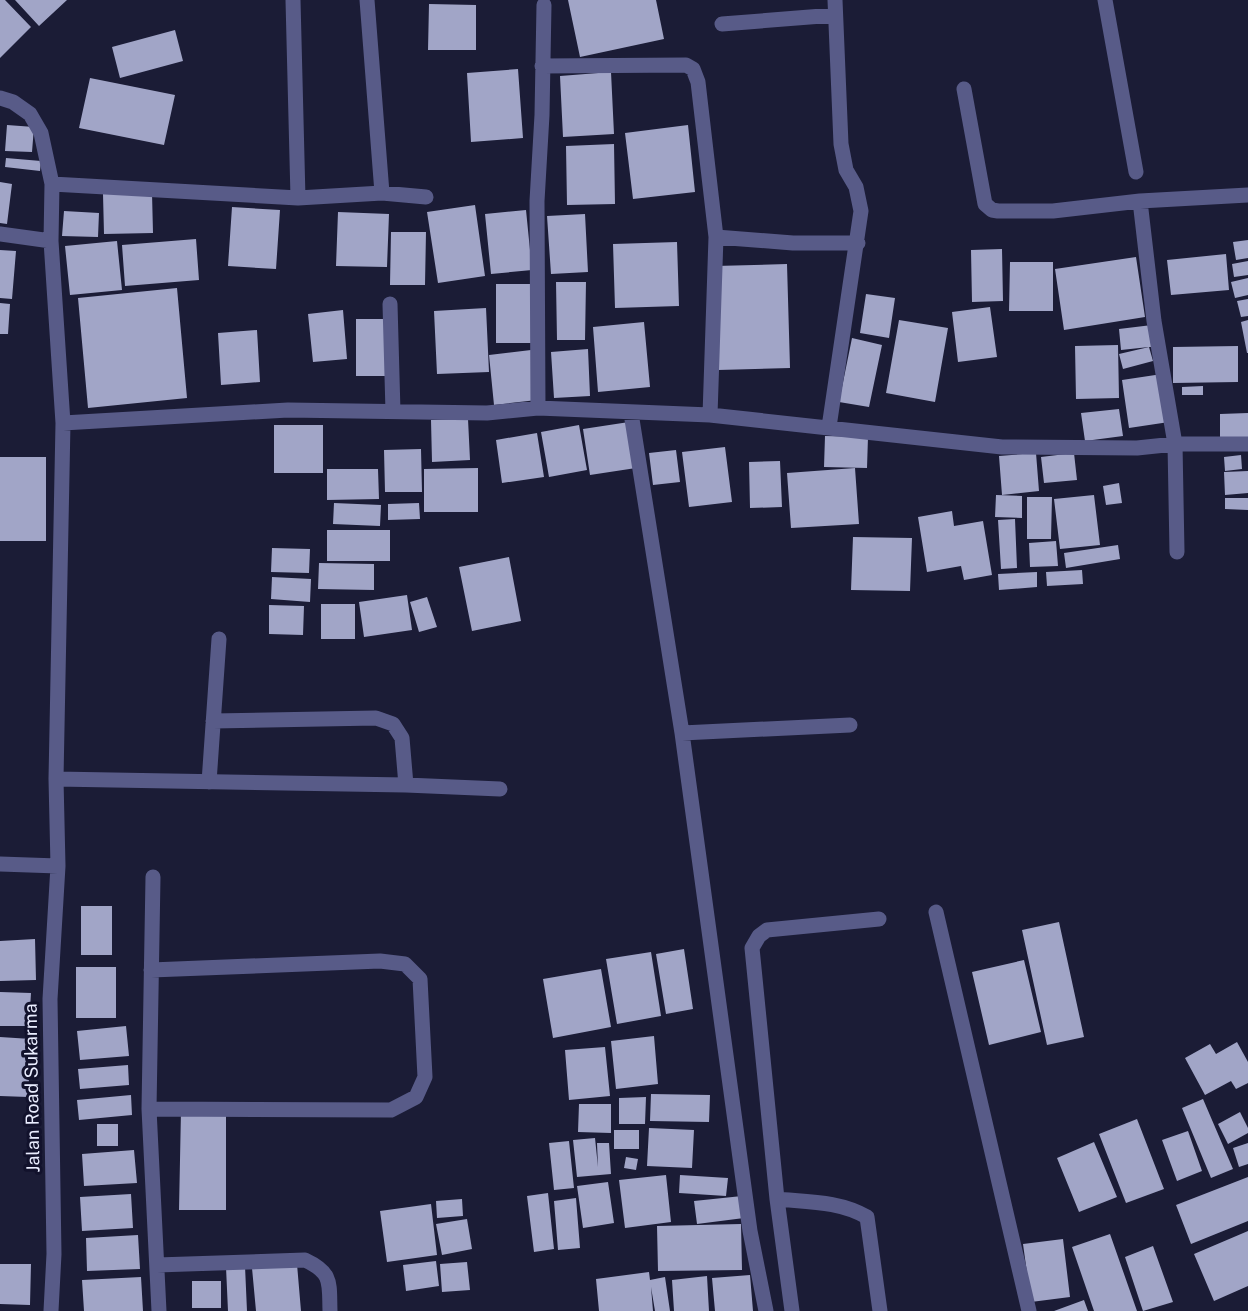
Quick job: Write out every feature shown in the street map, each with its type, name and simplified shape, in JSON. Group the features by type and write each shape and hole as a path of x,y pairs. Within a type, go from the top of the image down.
{"street":[{"path":"293,0 298,198"},
{"path":"368,0 382,193"},
{"path":"1105,0 1136,172"},
{"path":"538,408 537,201 542,115 544,5"},
{"path":"722,24 835,7 841,144 846,170 856,188 861,211 829,427"},
{"path":"542,66 687,65 693,69 698,81 716,237 710,415"},
{"path":"964,89 984,201 988,208 998,211 1053,211 1140,201 1248,195"},
{"name":"Jalan Road Sukarma","path":"0,98 13,102 30,114 41,134 52,184 51,241 63,423 56,779 58,866 50,999 54,1254 51,1311"},
{"path":"52,184 298,198 382,193 426,197"},
{"path":"1140,201 1154,321 1175,444 1177,552"},
{"path":"0,234 51,241"},
{"path":"716,237 793,243 858,243"},
{"path":"390,304 393,412"},
{"path":"63,423 288,410 487,413 538,408 710,415 1002,447 1137,448 1175,444 1248,444"},
{"path":"631,413 682,733 750,1231 766,1311"},
{"path":"209,782 219,639"},
{"path":"213,721 376,718 393,724 402,738 406,785"},
{"path":"682,733 849,725"},
{"path":"56,779 406,785 500,789"},
{"path":"0,864 58,866"},
{"path":"153,877 149,1109 159,1311"},
{"path":"936,912 1029,1311"},
{"path":"792,1311 777,1199 752,948 759,936 767,930 879,919"},
{"path":"149,1109 391,1110 417,1097 425,1077 420,979 405,964 380,961 151,969"},
{"path":"777,1199 837,1204 854,1209 867,1217 880,1311"},
{"path":"157,1264 305,1260 321,1267 329,1282 330,1311"}],"building":[{"path":"0,0 5,0 31,27 0,58"},
{"path":"15,0 67,0 39,26"},
{"path":"568,0 656,0 664,39 580,57"},
{"path":"429,4 476,5 476,50 428,50"},
{"path":"175,30 183,61 120,78 112,47"},
{"path":"518,69 523,138 471,142 467,73"},
{"path":"611,72 614,134 563,137 560,76"},
{"path":"90,78 175,95 164,145 79,128"},
{"path":"7,125 34,127 32,152 5,151"},
{"path":"688,125 695,192 633,199 625,133"},
{"path":"614,144 615,204 567,205 566,146"},
{"path":"6,158 41,161 40,171 5,167"},
{"path":"0,182 12,184 7,224 0,223"},
{"path":"152,193 153,233 104,234 103,194"},
{"path":"475,205 485,276 438,283 427,212"},
{"path":"232,207 280,210 276,269 228,266"},
{"path":"526,210 532,270 491,274 485,214"},
{"path":"64,211 99,213 98,237 62,236"},
{"path":"338,212 389,214 387,267 336,266"},
{"path":"585,214 588,272 551,274 547,216"},
{"path":"391,232 426,232 425,285 390,285"},
{"path":"196,239 199,280 125,286 122,245"},
{"path":"1248,240 1248,258 1236,260 1233,242"},
{"path":"117,241 122,290 70,295 65,246"},
{"path":"677,242 679,306 615,308 613,244"},
{"path":"1002,249 1003,301 972,302 971,250"},
{"path":"0,250 16,251 12,299 0,298"},
{"path":"1226,254 1229,290 1171,295 1167,260"},
{"path":"1136,257 1145,317 1064,330 1055,269"},
{"path":"1248,261 1248,275 1234,277 1232,264"},
{"path":"1010,262 1053,262 1053,311 1009,311"},
{"path":"787,264 790,368 718,370 715,266"},
{"path":"1248,278 1248,295 1235,298 1231,282"},
{"path":"556,282 586,282 585,340 557,340"},
{"path":"496,284 535,284 535,343 496,343"},
{"path":"177,288 187,398 88,408 78,298"},
{"path":"866,294 895,298 889,338 860,333"},
{"path":"1248,299 1248,316 1241,317 1237,301"},
{"path":"0,303 10,304 8,334 0,334"},
{"path":"990,307 997,357 958,362 952,312"},
{"path":"486,308 489,372 437,374 434,311"},
{"path":"343,310 347,359 313,362 308,314"},
{"path":"356,319 390,319 389,376 356,376"},
{"path":"899,320 948,328 935,402 886,393"},
{"path":"1248,320 1248,353 1247,353 1241,322"},
{"path":"644,322 650,387 598,392 593,327"},
{"path":"1152,325 1154,347 1121,350 1119,329"},
{"path":"257,330 260,382 221,385 218,333"},
{"path":"852,338 882,345 869,407 839,402"},
{"path":"1118,345 1119,398 1076,399 1075,346"},
{"path":"1238,346 1238,382 1173,383 1173,347"},
{"path":"1149,347 1153,361 1123,369 1119,354"},
{"path":"588,349 590,396 554,398 551,352"},
{"path":"531,350 537,400 494,405 489,355"},
{"path":"1162,374 1169,422 1129,428 1122,380"},
{"path":"1203,386 1203,395 1182,395 1182,387"},
{"path":"1119,409 1123,436 1085,441 1081,413"},
{"path":"1248,413 1248,437 1220,437 1220,414"},
{"path":"468,419 470,460 432,462 431,420"},
{"path":"629,422 636,468 590,475 583,429"},
{"path":"274,425 323,425 323,473 274,473"},
{"path":"579,425 587,470 549,477 541,432"},
{"path":"537,433 544,477 502,483 496,440"},
{"path":"825,436 868,437 867,468 824,467"},
{"path":"725,447 732,502 689,507 682,452"},
{"path":"421,449 422,492 385,492 384,450"},
{"path":"676,450 680,482 653,485 649,453"},
{"path":"1036,453 1039,491 1002,495 999,456"},
{"path":"1074,453 1077,480 1044,483 1041,457"},
{"path":"1241,455 1242,469 1225,471 1224,457"},
{"path":"0,457 46,457 46,541 0,541"},
{"path":"780,461 782,507 750,508 749,462"},
{"path":"478,468 478,512 424,512 424,469"},
{"path":"855,468 859,524 791,528 787,473"},
{"path":"327,469 378,469 379,499 327,500"},
{"path":"1248,471 1248,493 1225,495 1224,472"},
{"path":"1119,483 1122,503 1106,505 1103,486"},
{"path":"996,495 1022,496 1022,518 995,517"},
{"path":"1094,495 1100,545 1060,549 1054,499"},
{"path":"1027,497 1052,497 1051,539 1027,539"},
{"path":"1225,498 1248,498 1248,510 1225,509"},
{"path":"334,503 381,505 380,526 333,524"},
{"path":"419,503 420,519 388,520 388,504"},
{"path":"952,511 954,526 983,521 992,575 964,580 961,566 927,572 918,517"},
{"path":"1015,519 1017,568 1001,569 998,520"},
{"path":"327,530 390,530 390,561 327,561"},
{"path":"853,537 912,538 910,591 851,590"},
{"path":"1056,541 1058,566 1030,567 1029,543"},
{"path":"1118,545 1120,559 1066,568 1064,553"},
{"path":"272,548 310,549 309,573 271,572"},
{"path":"509,557 521,621 472,631 459,567"},
{"path":"319,563 374,564 374,590 318,589"},
{"path":"1082,570 1083,584 1047,586 1046,572"},
{"path":"1037,572 1037,587 999,590 998,574"},
{"path":"272,577 311,579 310,602 271,599"},
{"path":"407,595 412,630 364,637 359,602"},
{"path":"427,597 437,627 419,632 410,602"},
{"path":"321,604 355,604 355,639 321,639"},
{"path":"269,605 304,606 303,635 269,634"},
{"path":"81,906 112,906 112,955 81,955"},
{"path":"1059,922 1084,1037 1047,1045 1022,930"},
{"path":"35,939 36,980 0,981 0,941"},
{"path":"684,949 693,1009 666,1014 656,954"},
{"path":"651,952 661,1016 617,1024 606,959"},
{"path":"1024,960 1041,1032 989,1045 972,972"},
{"path":"76,967 116,967 116,1018 76,1018"},
{"path":"601,969 611,1027 553,1038 543,979"},
{"path":"0,992 31,993 29,1026 0,1026"},
{"path":"126,1026 129,1056 80,1060 77,1031"},
{"path":"654,1036 658,1084 616,1089 611,1041"},
{"path":"0,1037 31,1039 28,1097 0,1096"},
{"path":"1237,1042 1248,1062 1248,1083 1236,1089 1231,1081 1205,1095 1185,1058 1210,1044 1216,1054"},
{"path":"605,1047 610,1096 569,1100 565,1050"},
{"path":"128,1065 129,1085 80,1089 78,1069"},
{"path":"651,1094 710,1095 709,1122 650,1121"},
{"path":"131,1095 132,1115 79,1120 77,1100"},
{"path":"646,1097 645,1124 619,1124 619,1098"},
{"path":"1203,1099 1233,1169 1211,1178 1182,1108"},
{"path":"579,1104 611,1104 611,1133 578,1132"},
{"path":"181,1110 226,1110 226,1210 179,1210"},
{"path":"1240,1112 1248,1133 1228,1144 1218,1124"},
{"path":"1137,1119 1164,1189 1126,1203 1099,1134"},
{"path":"97,1124 118,1124 118,1146 97,1146"},
{"path":"649,1128 694,1130 692,1168 647,1166"},
{"path":"614,1130 639,1130 639,1149 614,1149"},
{"path":"1188,1131 1202,1171 1177,1181 1162,1140"},
{"path":"595,1138 598,1167 597,1143 609,1143 611,1174 577,1177 573,1140"},
{"path":"569,1141 574,1188 554,1190 549,1143"},
{"path":"1094,1142 1117,1197 1079,1212 1057,1158"},
{"path":"1248,1143 1248,1164 1239,1167 1233,1148"},
{"path":"134,1150 137,1183 84,1186 82,1154"},
{"path":"626,1157 638,1159 636,1170 624,1168"},
{"path":"666,1175 671,1222 625,1228 619,1180"},
{"path":"680,1175 728,1178 726,1196 679,1193"},
{"path":"1248,1177 1248,1221 1191,1244 1176,1205"},
{"path":"608,1182 614,1223 583,1228 577,1186"},
{"path":"548,1193 554,1249 534,1252 527,1196"},
{"path":"131,1194 133,1228 82,1231 80,1197"},
{"path":"742,1196 744,1218 697,1224 694,1201"},
{"path":"576,1198 580,1248 558,1250 554,1201"},
{"path":"462,1199 463,1216 437,1218 436,1201"},
{"path":"431,1204 437,1255 387,1262 380,1211"},
{"path":"467,1219 472,1249 442,1255 436,1224"},
{"path":"741,1224 742,1270 658,1271 657,1226"},
{"path":"1248,1231 1248,1286 1214,1301 1194,1254"},
{"path":"1110,1234 1137,1311 1094,1311 1072,1247"},
{"path":"138,1235 140,1269 87,1271 86,1238"},
{"path":"1063,1239 1070,1297 1031,1302 1023,1244"},
{"path":"1153,1246 1173,1302 1143,1311 1125,1257"},
{"path":"436,1261 439,1286 406,1291 403,1265"},
{"path":"467,1262 470,1290 442,1292 440,1264"},
{"path":"0,1264 31,1264 30,1305 0,1304"},
{"path":"297,1264 301,1311 256,1311 252,1268"},
{"path":"245,1266 247,1311 228,1311 226,1267"},
{"path":"649,1272 650,1280 665,1277 670,1311 655,1311 651,1287 653,1311 599,1311 596,1279"},
{"path":"750,1275 753,1311 715,1311 712,1278"},
{"path":"707,1276 709,1311 674,1311 672,1280"},
{"path":"141,1277 143,1311 84,1311 82,1280"},
{"path":"192,1281 221,1281 221,1308 192,1308"},
{"path":"1084,1300 1088,1311 1054,1311"}]}
